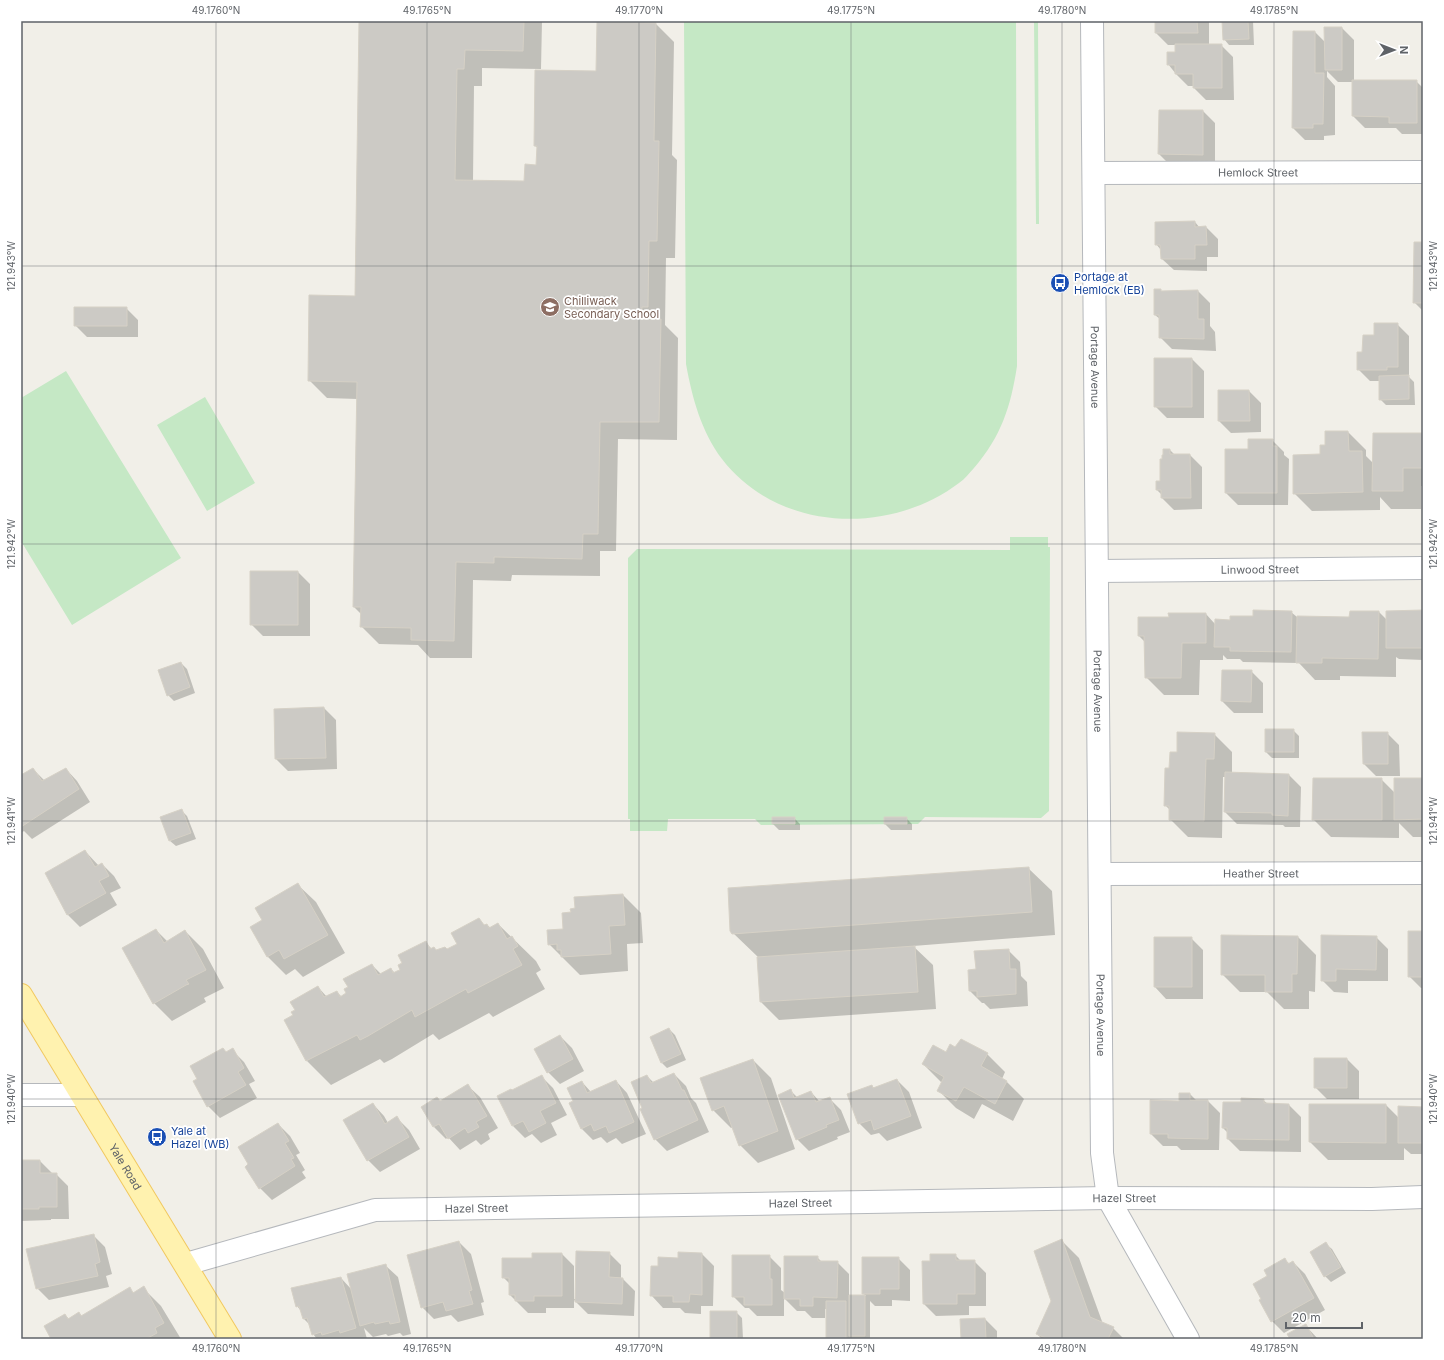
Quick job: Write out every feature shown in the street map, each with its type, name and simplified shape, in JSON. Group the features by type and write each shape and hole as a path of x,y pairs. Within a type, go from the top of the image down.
{"main road":[{"name":"Yale Road","path":"21,995 186,1264 230,1339"}],"street":[{"name":"Portage Avenue","path":"1092,21 1102,1153 1108,1198 1188,1339"},
{"name":"Hemlock Street","path":"1094,173 1423,172"},
{"name":"Linwood Street","path":"1097,571 1423,568"},
{"name":"Heather Street","path":"1100,874 1423,873"},
{"path":"21,1095 81,1095"},
{"name":"Hazel Street","path":"186,1264 375,1210 1108,1198 1372,1199 1423,1197"}],"green space":[{"path":"684,21 1016,21 1017,366 1015,381 1008,408 998,433 991,445 965,478 931,500 900,512 868,518 835,518 803,513 773,501 745,483 722,459 708,437 694,401 686,364"},
{"path":"1034,21 1038,21 1039,224 1036,224"},
{"path":"66,371 181,558 72,625 21,541 21,398"},
{"path":"205,397 255,483 207,511 157,425"},
{"path":"1010,537 1048,537 1048,547 1050,547 1049,811 1041,818 925,817 918,824 761,825 755,819 668,819 667,831 630,831 630,819 628,819 628,558 637,549 1010,550"}],"building":[{"path":"359,21 524,21 523,51 465,50 464,69 457,69 455,180 524,181 525,164 536,165 537,146 534,146 535,70 596,71 597,22 656,23 654,141 659,141 657,241 649,241 648,307 642,307 641,319 661,319 659,422 600,422 598,534 583,534 582,559 494,557 494,563 456,562 454,641 411,640 411,628 360,627 361,607 353,607 357,382 308,381 309,295 355,296"},
{"path":"1155,21 1197,21 1198,33 1155,33"},
{"path":"1222,21 1248,21 1249,39 1223,40"},
{"path":"1324,27 1342,27 1342,70 1325,70"},
{"path":"1293,31 1315,31 1315,73 1324,73 1323,124 1313,124 1313,128 1292,128"},
{"path":"1175,44 1222,44 1222,88 1193,88 1193,74 1175,74 1175,65 1167,65 1167,52 1175,52"},
{"path":"1352,80 1417,80 1417,123 1389,123 1389,117 1352,116"},
{"path":"1159,110 1203,110 1203,155 1158,154"},
{"path":"1195,221 1195,227 1206,226 1207,245 1195,245 1195,259 1161,259 1160,245 1155,245 1155,222"},
{"path":"1414,242 1423,242 1423,303 1413,303"},
{"path":"1154,289 1161,289 1161,291 1198,290 1198,319 1204,319 1204,339 1159,338 1159,315 1154,315"},
{"path":"74,307 127,307 127,326 74,326"},
{"path":"1374,323 1398,323 1398,367 1387,367 1387,370 1357,370 1357,352 1362,352 1363,335 1374,335"},
{"path":"1154,358 1192,358 1192,407 1154,407"},
{"path":"1409,375 1409,399 1379,400 1379,376"},
{"path":"1218,390 1249,390 1250,421 1218,421"},
{"path":"1325,431 1348,431 1349,451 1362,451 1363,492 1293,494 1293,455 1320,454 1320,445 1325,445"},
{"path":"1373,433 1423,433 1423,468 1403,468 1403,491 1372,491"},
{"path":"1248,439 1273,439 1273,446 1277,446 1277,493 1225,493 1225,449 1248,449"},
{"path":"1163,449 1170,449 1170,454 1190,454 1191,498 1161,498 1161,490 1156,490 1156,481 1160,481 1160,459 1162,459"},
{"path":"250,571 298,571 298,625 250,625"},
{"path":"1253,610 1292,611 1291,652 1230,651 1230,647 1214,647 1215,619 1230,620 1230,616 1253,616"},
{"path":"1423,610 1423,648 1386,648 1386,611"},
{"path":"1350,611 1379,611 1378,659 1322,658 1322,663 1296,663 1297,616 1349,617"},
{"path":"1168,613 1206,613 1206,643 1182,643 1181,678 1145,678 1144,636 1138,636 1138,617 1169,617"},
{"path":"181,662 190,687 167,696 158,670"},
{"path":"1222,670 1252,670 1251,702 1221,701"},
{"path":"324,707 326,758 275,759 274,709"},
{"path":"1265,729 1294,729 1294,752 1265,752"},
{"path":"1177,732 1215,733 1214,759 1206,759 1204,821 1169,820 1169,806 1164,806 1165,768 1169,768 1170,752 1177,752"},
{"path":"1362,732 1388,732 1388,764 1363,764"},
{"path":"33,768 42,781 66,768 79,789 21,827 21,775"},
{"path":"1225,772 1289,774 1288,816 1272,815 1272,813 1224,812"},
{"path":"1313,778 1382,778 1382,820 1312,820"},
{"path":"1394,778 1423,778 1423,819 1394,820"},
{"path":"182,809 191,833 169,841 160,817"},
{"path":"772,817 795,817 795,824 772,824"},
{"path":"884,817 907,817 907,824 884,824"},
{"path":"85,850 95,867 102,863 109,876 99,881 106,893 67,915 45,873"},
{"path":"1029,867 1032,912 732,934 730,931 728,888"},
{"path":"298,883 328,935 284,959 279,950 267,957 250,927 262,920 255,908"},
{"path":"623,894 625,925 609,926 611,954 561,957 561,950 557,950 557,944 548,945 547,930 563,929 562,913 571,912 570,909 575,908 574,897"},
{"path":"479,918 484,925 487,924 489,928 498,923 507,939 512,936 518,946 513,949 522,965 468,993 466,989 415,1017 412,1010 360,1040 357,1035 306,1061 284,1020 293,1015 291,1012 295,1010 290,1002 318,986 324,997 337,991 340,997 346,993 344,989 348,987 343,979 372,964 378,975 391,968 393,973 400,970 398,965 402,963 398,955 426,941 430,949 434,947 436,950 445,947 447,949 457,944 451,933"},
{"path":"156,929 164,943 185,930 206,970 186,980 189,984 153,1004 122,948"},
{"path":"1408,931 1423,931 1423,977 1408,977"},
{"path":"1221,935 1298,936 1297,974 1292,974 1292,992 1265,992 1265,975 1221,975"},
{"path":"1321,935 1377,936 1376,970 1336,969 1336,981 1321,981"},
{"path":"1154,937 1192,937 1192,987 1154,987"},
{"path":"915,946 918,992 760,1002 757,957"},
{"path":"1009,949 1010,969 1016,969 1016,994 977,997 977,991 969,991 968,970 976,969 974,951"},
{"path":"669,1028 681,1054 661,1063 650,1037"},
{"path":"560,1035 573,1059 547,1073 534,1049"},
{"path":"961,1039 988,1053 981,1066 1007,1081 995,1104 964,1087 956,1101 937,1091 944,1077 922,1064 933,1045 946,1052 950,1044 955,1047"},
{"path":"223,1048 226,1052 233,1048 244,1068 238,1072 246,1085 207,1107 193,1081 197,1079 190,1066"},
{"path":"1314,1058 1347,1058 1347,1088 1314,1088"},
{"path":"753,1059 778,1131 739,1146 724,1106 712,1111 700,1078"},
{"path":"674,1073 698,1120 654,1140 640,1109 642,1108 631,1082 647,1075 651,1083"},
{"path":"542,1075 556,1103 540,1111 546,1123 529,1132 523,1121 512,1126 497,1096"},
{"path":"897,1079 911,1116 874,1130 871,1120 858,1124 847,1094 872,1085 873,1088"},
{"path":"616,1080 634,1122 609,1133 606,1126 594,1131 591,1124 581,1129 569,1103 573,1101 567,1088 582,1081 587,1093"},
{"path":"468,1084 487,1116 476,1122 479,1127 468,1133 465,1128 448,1139 439,1124 433,1127 421,1107 437,1097 440,1101"},
{"path":"791,1089 794,1098 811,1091 816,1102 830,1097 839,1120 826,1125 827,1127 796,1140 778,1095"},
{"path":"1179,1093 1190,1093 1190,1100 1208,1100 1208,1139 1168,1138 1168,1134 1150,1134 1150,1100 1179,1101"},
{"path":"1241,1098 1264,1099 1264,1103 1289,1104 1289,1140 1227,1139 1227,1128 1222,1128 1223,1102 1241,1102"},
{"path":"373,1103 385,1124 397,1116 409,1137 367,1161 343,1120"},
{"path":"1309,1104 1386,1104 1386,1143 1309,1142"},
{"path":"1398,1106 1423,1107 1423,1143 1398,1143"},
{"path":"278,1123 289,1141 285,1143 294,1158 291,1159 295,1166 259,1189 245,1167 248,1164 238,1147"},
{"path":"21,1160 40,1160 40,1173 57,1173 57,1207 21,1209"},
{"path":"94,1234 100,1262 95,1264 98,1276 36,1289 26,1249"},
{"path":"1062,1239 1090,1317 1114,1327 1108,1339 1048,1339 1036,1334 1051,1301 1034,1251"},
{"path":"459,1241 472,1290 469,1291 473,1304 446,1311 443,1302 421,1308 407,1255"},
{"path":"1326,1242 1341,1267 1324,1277 1310,1252"},
{"path":"576,1251 610,1252 609,1277 623,1278 622,1304 575,1302"},
{"path":"678,1252 702,1253 702,1295 690,1294 689,1302 673,1302 673,1296 650,1296 651,1266 658,1266 658,1257 678,1258"},
{"path":"532,1253 562,1253 562,1296 534,1296 534,1301 515,1301 515,1295 509,1295 509,1278 502,1278 502,1258 532,1258"},
{"path":"930,1254 956,1254 956,1260 975,1260 975,1294 957,1294 957,1304 923,1304 922,1261 930,1261"},
{"path":"732,1255 770,1255 772,1305 744,1305 744,1297 732,1297"},
{"path":"784,1256 818,1256 818,1261 838,1261 837,1298 813,1297 813,1306 800,1306 800,1299 784,1299"},
{"path":"862,1257 899,1257 899,1289 880,1289 880,1294 862,1294"},
{"path":"1285,1258 1288,1264 1293,1261 1314,1298 1271,1322 1259,1300 1261,1299 1253,1284 1267,1276 1264,1270"},
{"path":"386,1264 400,1322 390,1324 389,1321 375,1324 374,1322 360,1326 347,1274"},
{"path":"341,1277 356,1328 340,1333 339,1330 322,1335 321,1332 312,1335 307,1318 303,1319 299,1306 296,1307 291,1288"},
{"path":"144,1286 164,1323 155,1328 157,1333 146,1339 51,1339 44,1326 65,1314 68,1319 79,1312 81,1316 130,1287 133,1293"},
{"path":"849,1295 865,1295 865,1336 849,1336"},
{"path":"826,1301 846,1301 846,1339 826,1339"},
{"path":"710,1311 737,1311 737,1339 710,1339"},
{"path":"985,1318 986,1339 961,1339 960,1319"},
{"path":"1306,1324 1314,1339 1290,1339 1287,1334"}],"place":[{"name":"Portage at Hemlock (EB)","path":"1060,283"},
{"name":"Chilliwack Secondary School","path":"550,307"},
{"name":"Yale at Hazel (WB)","path":"157,1137"}]}
